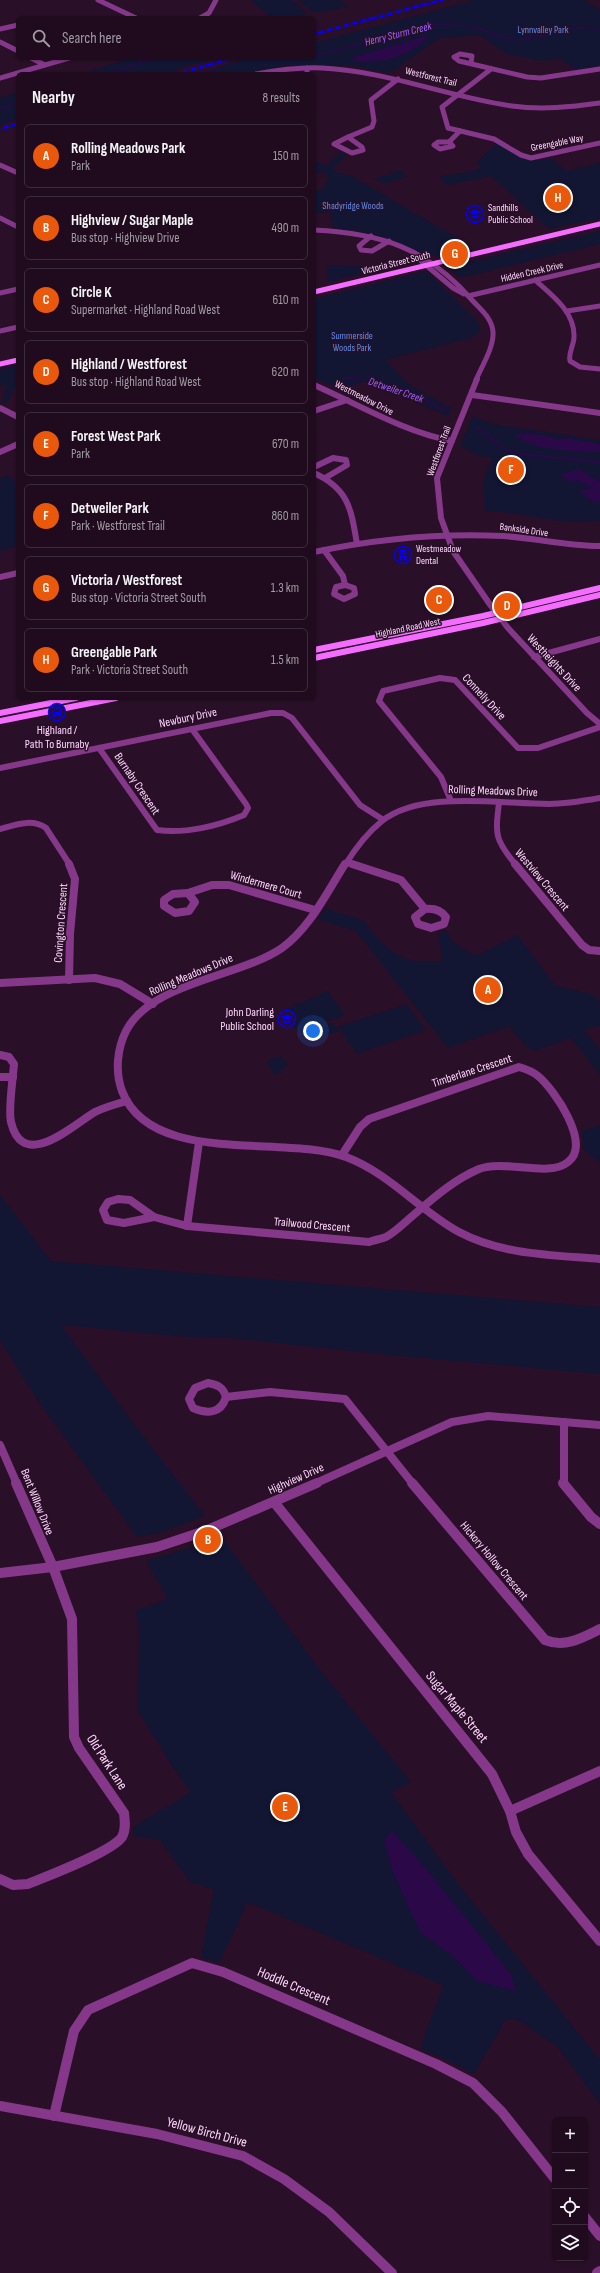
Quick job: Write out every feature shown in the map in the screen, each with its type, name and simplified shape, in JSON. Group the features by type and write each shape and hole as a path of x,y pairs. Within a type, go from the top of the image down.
{"main road":[{"name":"Victoria Street South","path":"316,292 600,224"},
{"path":"0,364 16,360"},
{"name":"Highland Road West","path":"316,650 496,613 600,588"},
{"name":"Highland Road West","path":"316,658 501,619 600,595"},
{"path":"0,713 66,700"},
{"path":"0,721 106,700"}],"street":[{"path":"98,0 132,16"},
{"path":"204,16 210,13 216,0"},
{"path":"0,29 16,25"},
{"path":"0,42 16,50"},
{"path":"35,60 45,65"},
{"path":"21,72 62,60"},
{"path":"471,63 527,77 541,78 600,69"},
{"name":"Westforest Trail","path":"266,72 282,69 307,68 360,70 499,104 527,107 553,108 600,103"},
{"path":"459,94 491,69"},
{"path":"0,78 16,73"},
{"path":"348,137 362,146 363,150 352,153 335,146 336,142 348,137 372,127 374,121 371,100 398,79"},
{"name":"Greengable Way","path":"459,94 442,109 446,126 500,141 520,156 538,158 600,143"},
{"path":"449,142 460,131"},
{"path":"0,165 16,172"},
{"path":"0,218 16,226"},
{"name":"Westforest Trail","path":"316,230 343,231 371,236 389,241 435,263 485,312 492,323 494,331 493,339 472,395 437,478 437,498 446,536 463,567 496,613"},
{"path":"371,236 359,246 361,250 372,251 389,241"},
{"name":"Westforest Trail","path":"398,245 400,249 427,265 453,288 468,296"},
{"name":"Hidden Creek Drive","path":"468,296 600,265"},
{"path":"536,280 560,302 567,312 574,336 570,360 578,366 600,369"},
{"path":"0,293 16,289"},
{"path":"567,312 600,306"},
{"path":"0,330 16,326"},
{"name":"Westmeadow Drive","path":"316,386 392,423 440,439 452,441"},
{"path":"472,395 600,413"},
{"path":"316,410 347,400"},
{"path":"0,408 16,417"},
{"path":"0,452 16,445"},
{"path":"316,466 329,458 338,457 346,460 347,465 344,468 325,478"},
{"path":"316,474 339,487 349,501 357,544"},
{"path":"316,552 357,544 411,537 446,536"},
{"name":"Bankside Drive","path":"446,536 501,536 570,546 600,546"},
{"path":"324,550 343,576 345,585"},
{"path":"0,577 16,573"},
{"name":"Westheights Drive","path":"496,613 534,657 587,714 600,724"},
{"path":"534,657 600,639"},
{"name":"Connelly Drive","path":"451,801 441,777 379,701 382,691 440,678 455,680 511,742 523,748 538,748 600,728"},
{"name":"Newbury Drive","path":"0,768 271,713 283,713 292,718 360,805 382,820"},
{"name":"Burnaby Crescent","path":"99,748 157,830 172,832 228,821 244,815 248,808 246,804 192,729"},
{"name":"Rolling Meadows Drive","path":"600,798 572,804 545,805 451,801 418,805 392,814 382,820 370,831 301,930 284,947 265,957 152,1004 129,1026 123,1039 117,1066 120,1085 127,1101 138,1114 160,1129 199,1142 294,1146 342,1154 375,1170 424,1208 460,1232 501,1248 600,1259"},
{"name":"Westview Crescent","path":"499,803 496,827 500,846 582,945 589,950 600,951"},
{"name":"Covington Crescent","path":"0,829 33,823 42,824 73,870 75,879 70,934 69,980"},
{"path":"348,863 401,880 408,886 425,909"},
{"name":"Windermere Court","path":"188,893 200,887 229,885 315,910"},
{"path":"0,983 111,980 129,987 152,1004"},
{"path":"0,1055 5,1055 13,1060 11,1122 13,1129 20,1138 33,1144 42,1144 61,1137 94,1113 127,1101"},
{"name":"Timberlane Crescent","path":"342,1154 360,1127 370,1119 514,1068 526,1067 537,1073 570,1116 574,1125 575,1151 572,1159 564,1166 554,1168 504,1165 480,1169 460,1180 424,1208"},
{"path":"0,1077 13,1076"},
{"path":"187,1226 199,1142"},
{"name":"Trailwood Crescent","path":"154,1217 126,1224 115,1223 107,1220 103,1210 108,1202 118,1199 130,1200 154,1217 187,1226 369,1242 386,1237 424,1208"},
{"name":"Hickory Hollow Crescent","path":"226,1397 270,1392 345,1399 350,1403 386,1452 544,1640 551,1644 570,1643 600,1629"},
{"name":"Highview Drive","path":"0,1573 53,1567 157,1547 204,1531 274,1502 424,1434 473,1417 488,1416 600,1425"},
{"path":"564,1422 563,1483 591,1517 600,1524"},
{"name":"Bent Willow Drive","path":"0,1445 53,1567"},
{"name":"Sugar Maple Street","path":"274,1502 443,1714 480,1758 498,1784 510,1811 516,1832 528,1854 600,1941"},
{"name":"Old Park Lane","path":"0,1879 6,1883 16,1886 28,1884 111,1847 119,1842 125,1834 124,1813 79,1748 74,1737 72,1619 53,1567"},
{"path":"510,1811 600,1771"},
{"name":"Hoddle Crescent","path":"54,2116 74,2031 79,2021 88,2010 192,1963 208,1966 223,1972 436,2064 473,2083 502,2112 552,2175"},
{"name":"Yellow Birch Drive","path":"0,2106 157,2134 243,2156 284,2179 329,2212 392,2273"},
{"path":"588,2221 600,2236"}],"green space":[{"path":"251,0 292,0 308,14 298,16 269,16"},
{"path":"298,0 340,0 348,7 314,13"},
{"name":"Lynnvalley Park","path":"474,0 584,0 600,10 600,66 577,70 559,58 542,61 507,54 479,35 450,38 441,37 390,73 352,66 312,65 285,66 253,72 205,72 242,60 316,60 316,42"},
{"path":"125,60 209,60 170,72 86,72"},
{"path":"16,93 16,120 0,125 0,98"},
{"path":"498,142 517,156 528,160 550,158 567,171 600,163 600,218 549,229 491,176 447,185 439,177 482,169 476,163"},
{"name":"Shadyridge Woods","path":"341,152 347,155 333,168 338,173 350,175 466,243 466,249 436,256 428,255 388,238 353,230 333,228 330,212 316,213 316,190 322,189 329,179 323,172 316,173 316,161 326,166"},
{"path":"399,170 408,176 384,184 374,179"},
{"path":"600,231 600,244 460,278 448,267"},
{"path":"327,265 389,267 327,282"},
{"name":"Summerside Woods Park","path":"427,271 480,324 479,331 471,338 385,360 407,383 452,409 448,416 364,381 345,390 316,380 316,299"},
{"path":"16,365 16,386 6,404 1,404 7,385 0,386 0,369"},
{"path":"473,416 492,424 600,440 600,520 587,522 558,521 485,511 483,481 492,458 479,456 460,446"},
{"path":"8,475 16,482 16,546 0,552 0,478"},
{"path":"325,908 365,921 373,933 391,950 404,958 415,961 442,962 439,932 446,930 452,941 475,956 517,935 555,985 594,995 600,1003 600,1025 584,1030 600,1050 600,1075 571,1038 533,1051 524,1044 509,1026 448,1048 356,931 317,919"},
{"path":"328,991 345,1015 298,1032 283,1010"},
{"path":"406,1004 426,1030 357,1054 338,1027"},
{"path":"332,1023 339,1031 322,1036 317,1028"},
{"path":"281,1056 289,1066 282,1068 281,1073 274,1075 267,1060"},
{"path":"600,1125 600,1163 583,1149 582,1131"},
{"path":"0,1195 51,1261 600,1307 600,1374 389,1355 231,1338 187,1337 61,1325 133,1423 205,1516 159,1533 137,1537 41,1405 0,1341"},
{"path":"222,1538 320,1670 411,1782 391,1792 455,1880 600,2060 600,2104 558,2047 518,2020 506,2019 474,2074 447,2060 420,2049 443,1985 248,1902 219,1963 201,1957 214,1889 190,1882 160,1840 133,1836 133,1827 191,1792 178,1775 138,1711 139,1629 136,1610 168,1599 146,1561"}],"shaded area":[{"path":"425,36 429,38 412,50 389,60 359,62 351,58"},
{"path":"521,433 544,435 556,439 568,438 600,444 600,452 567,451 546,448 515,436"},
{"path":"579,469 600,482 600,501 595,503 579,491 593,488 576,480 571,482 560,475"},
{"path":"392,1831 422,1864 511,1974 516,1991 477,1981 454,1957 420,1932 392,1870 384,1840"}],"waterway":[{"name":"Henry Sturm Creek","path":"316,55 434,24 471,26 505,38 522,40 578,27 600,28"},
{"path":"113,72 150,60"},
{"path":"0,108 16,104"},
{"name":"Detweiler Creek","path":"344,378 371,380"},
{"name":"Detweiler Creek","path":"371,380 426,400 445,411"},
{"name":"Detweiler Creek","path":"477,428 506,450 522,454 600,462"}],"railway":[{"path":"316,33 442,0"},
{"path":"185,72 225,60"},
{"path":"0,129 16,125"}],"place":[{"name":"Greengable Park","path":"558,198"},
{"name":"Sandhills Public School","path":"475,214"},
{"name":"Victoria / Westforest","path":"455,254"},
{"name":"Detweiler Park","path":"511,470"},
{"name":"Westmeadow Dental","path":"403,555"},
{"name":"Circle K","path":"439,600"},
{"name":"Highland / Westforest","path":"507,606"},
{"name":"Highland / Path To Burnaby","path":"57,712"},
{"name":"Rolling Meadows Park","path":"488,990"},
{"name":"John Darling Public School","path":"287,1019"},
{"name":"Highview / Sugar Maple","path":"208,1540"},
{"name":"Forest West Park","path":"285,1807"}]}
